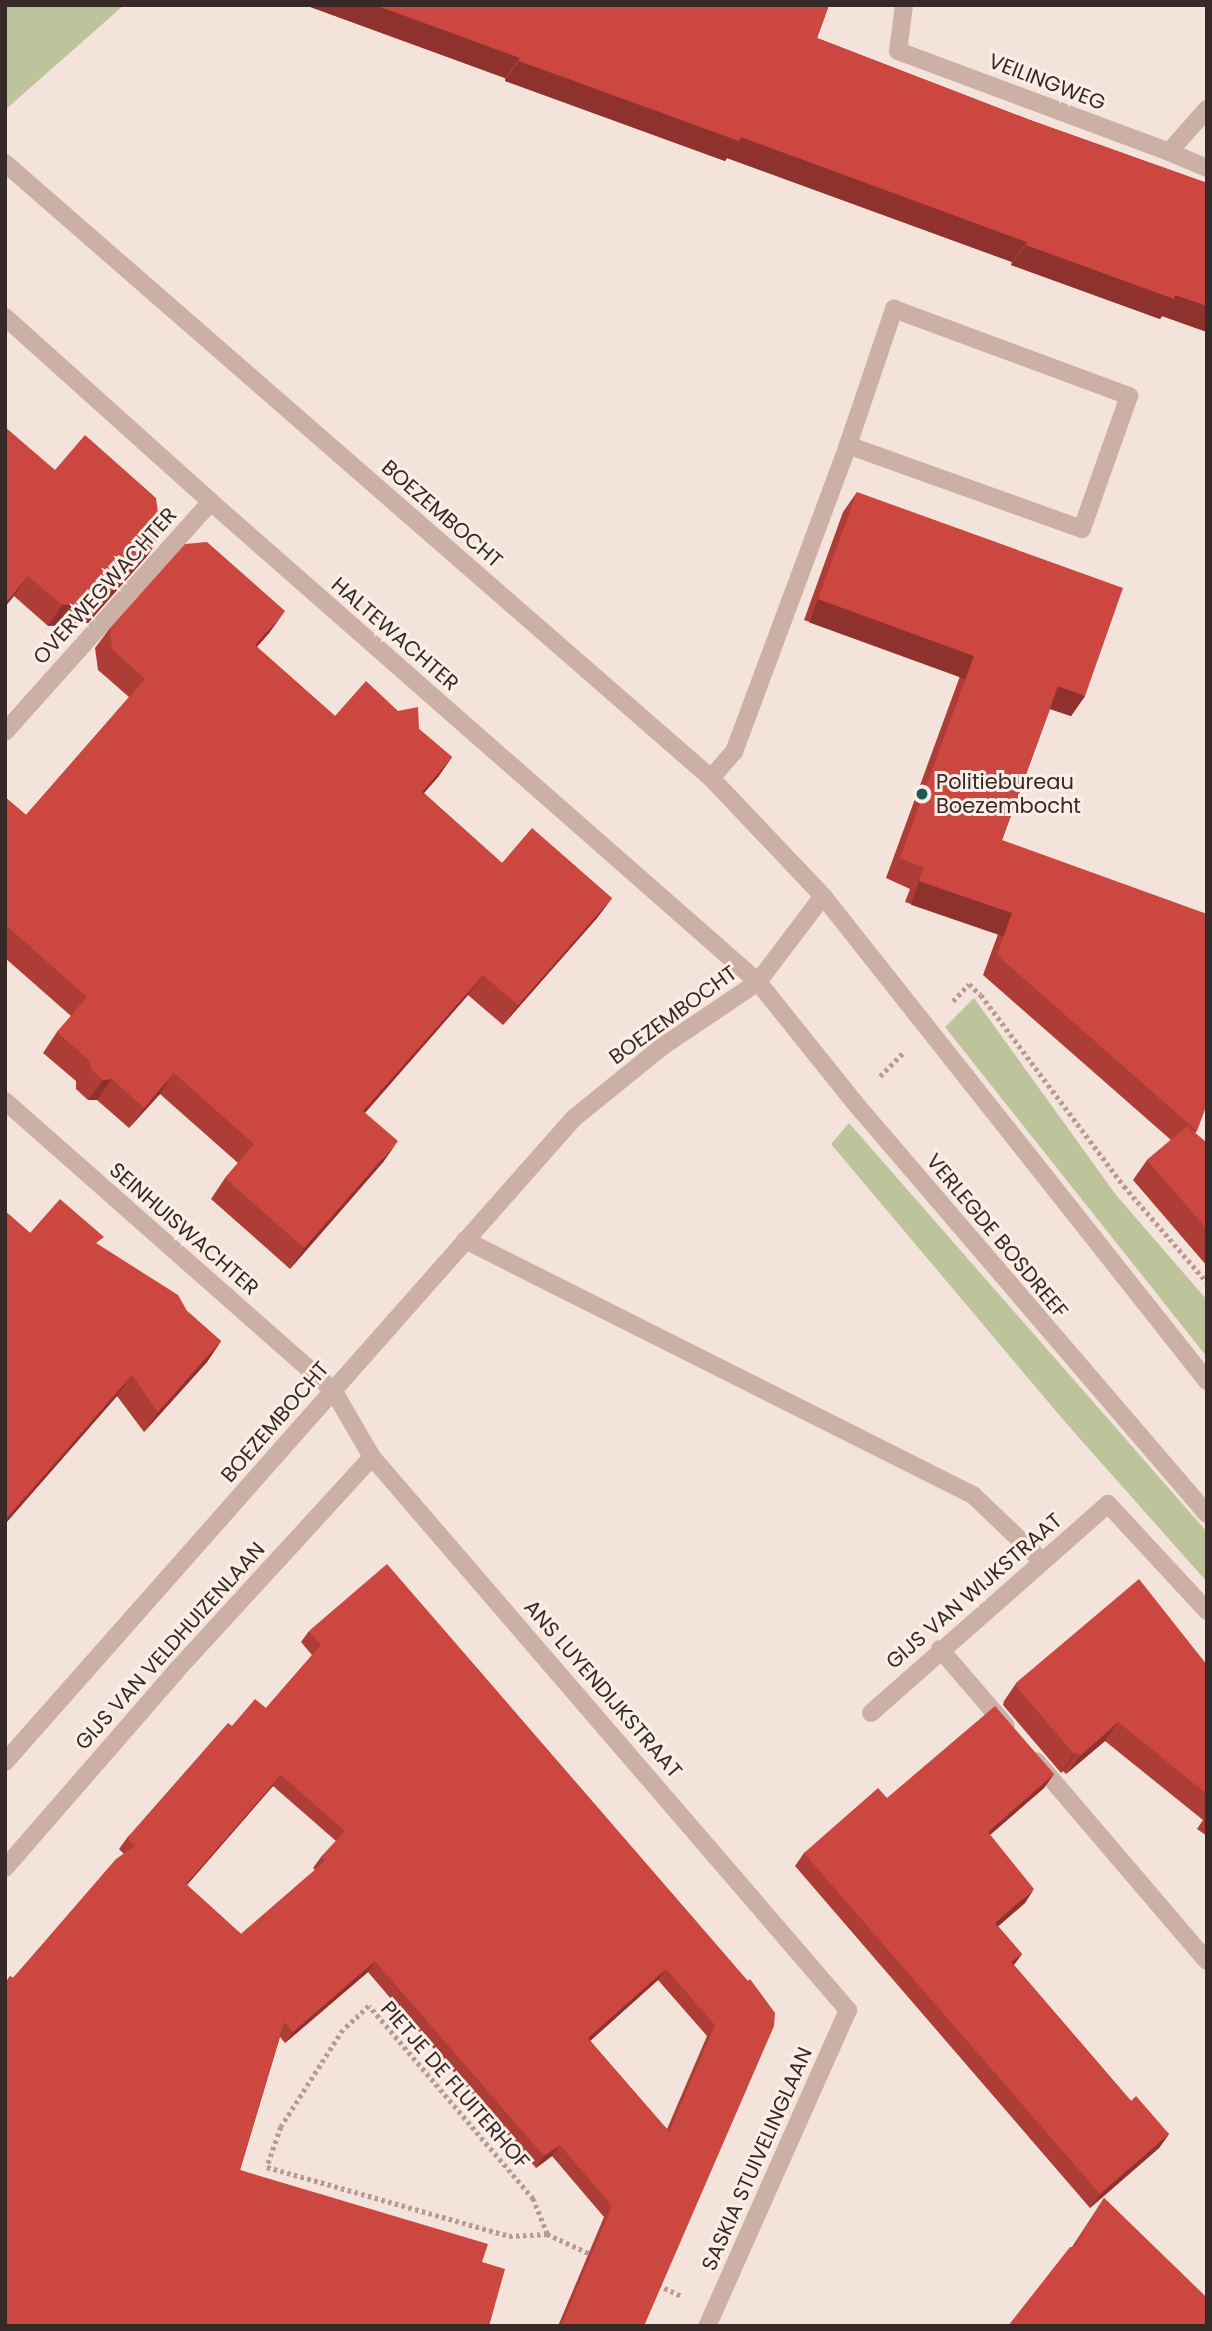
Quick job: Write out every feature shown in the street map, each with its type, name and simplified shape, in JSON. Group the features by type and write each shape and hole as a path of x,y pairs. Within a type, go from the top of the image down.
{"street":[{"name":"VEILINGWEG","path":"904,5 898,51 1169,152"},
{"path":"1207,109 1169,152 1207,168"},
{"name":"BOEZEMBOCHT","path":"5,1762 574,1118 663,1045 758,982 823,896 710,778 7,168"},
{"path":"710,778 734,752 848,445 894,309 1129,396 1082,529 848,445"},
{"name":"HALTEWACHTER","path":"5,317 211,502 758,982"},
{"name":"OVERWEGWACHTER","path":"5,732 211,502"},
{"path":"823,896 1207,1381"},
{"name":"VERLEGDE BOSDREEF","path":"758,982 854,1102 1207,1514"},
{"name":"SEINHUISWACHTER","path":"5,1101 333,1390"},
{"path":"465,1240 973,1495 1041,1560"},
{"name":"ANS LUYENDIJKSTRAAT","path":"333,1390 372,1457 848,2010"},
{"name":"GIJS VAN VELDHUIZENLAAN","path":"5,1868 176,1671 372,1457"},
{"name":"GIJS VAN WIJKSTRAAT","path":"871,1713 940,1649 1108,1504 1207,1611"},
{"path":"940,1649 1207,1961"},
{"name":"SASKIA STUIVELINGLAAN","path":"711,2319 848,2010"}],"path":[{"name":"PIETJE DE FLUITERHOF","path":"547,2234 533,2199 369,2006 343,2030 315,2073 281,2127 267,2167 509,2236 547,2234 595,2256"},
{"path":"654,2284 711,2319"}],"green space":[{"path":"5,5 124,5 5,110"},
{"path":"974,998 1116,1195 1207,1300 1207,1357 945,1027"},
{"path":"849,1123 1207,1532 1207,1582 1066,1423 831,1144"}],"building":[{"path":"375,5 829,5 817,38 1030,120 1207,183 1207,306 1175,295 1174,299 741,137 739,141 519,61 520,58"},
{"path":"5,427 55,470 85,435 156,498 161,536 102,602 62,605 28,576 5,603"},
{"path":"857,492 1123,588 1085,696 1058,686 1002,840 1207,914 1207,1104 1197,1131 997,955 1012,913 919,881 924,868 900,858 974,656 818,599"},
{"path":"207,542 285,611 255,645 335,716 366,681 398,711 418,707 419,729 452,757 422,792 502,863 532,828 612,898 518,1005 483,975 363,1111 398,1141 304,1248 225,1178 254,1144 174,1073 144,1108 112,1079 103,1080 91,1069 90,1061 57,1032 87,997 8,927 5,929 5,797 26,815 145,679 112,649 110,628 185,544"},
{"path":"1187,1126 1207,1143 1207,1229 1147,1160"},
{"path":"60,1199 104,1237 96,1243 178,1295 187,1311 221,1341 158,1412 132,1375 5,1520 5,1211 30,1233"},
{"path":"387,1564 748,1981 750,1979 775,2013 774,2026 644,2326 561,2326 612,2206 560,2145 544,2156 375,1961 293,2032 284,2022 240,2170 488,2244 482,2262 505,2269 489,2326 5,2326 5,1986 10,1976 13,1978 116,1859 135,1846 127,1838 228,1723 232,1726 255,1699 266,1708 321,1645 309,1631","holes":["281,1775 345,1831 321,1857 325,1861 241,1934 186,1884","666,1969 715,2025 669,2132 588,2038"]},
{"path":"1139,1579 1207,1665 1207,1794 1118,1722 1080,1756 1077,1752 1074,1754 1016,1686 1017,1682"},
{"path":"995,1706 1054,1774 988,1832 1034,1889 995,1923 1022,1954 1011,1962 1131,2101 1136,2096 1169,2134 1100,2194 804,1853 878,1788 887,1798"},
{"path":"1104,2198 1207,2298 1207,2326 1008,2326 1070,2247 1074,2247"}],"place":[{"name":"Politiebureau Boezembocht","path":"922,794"}]}
